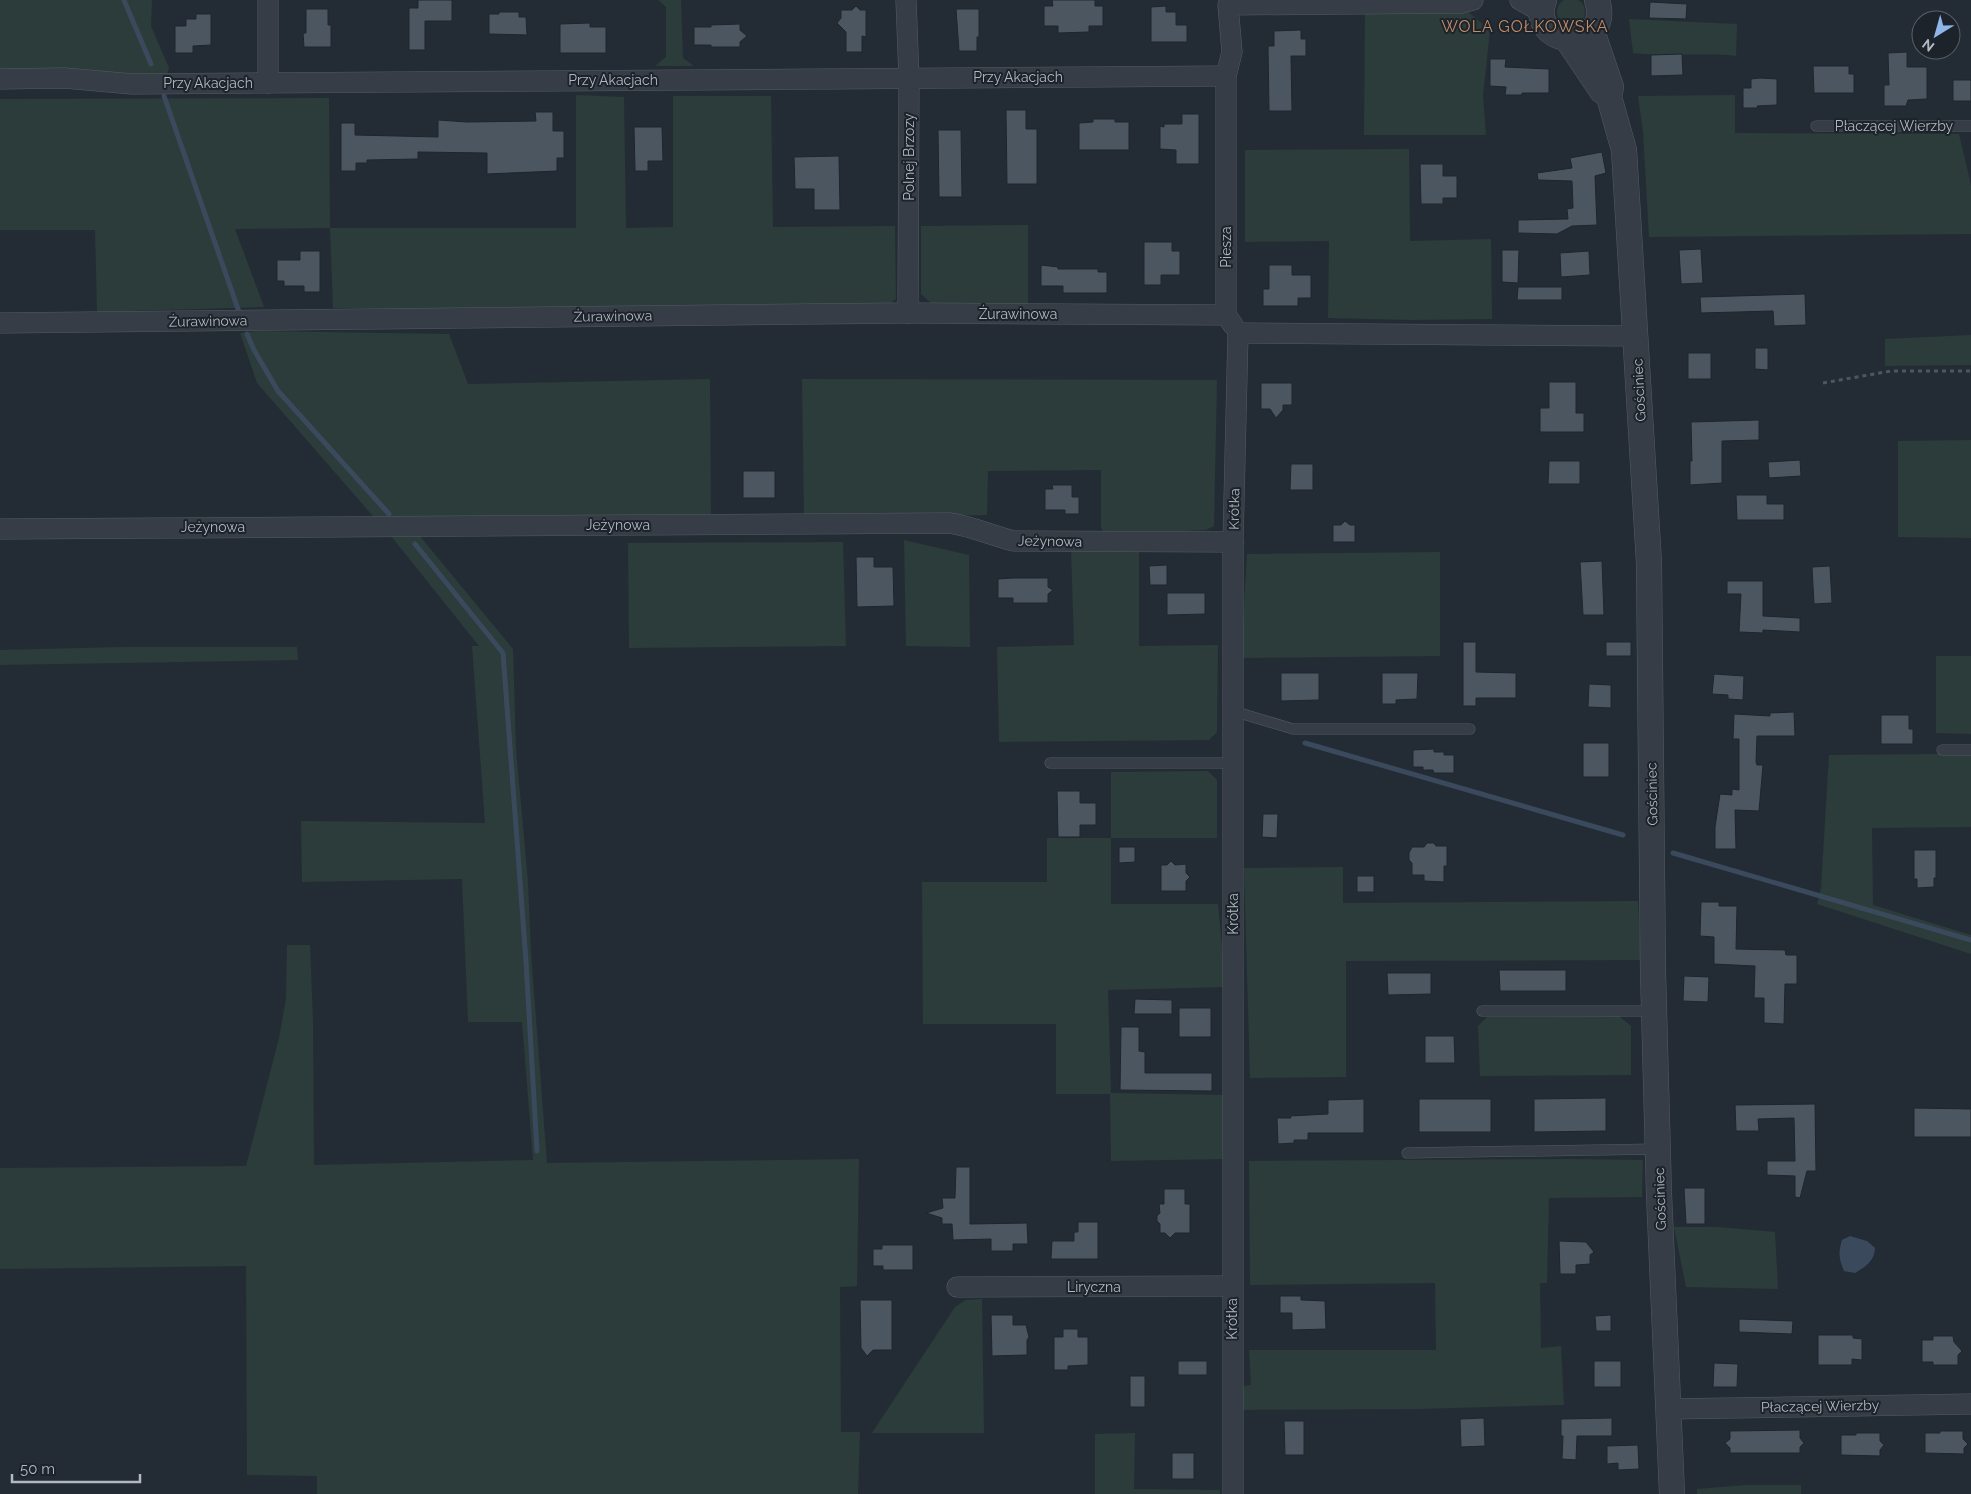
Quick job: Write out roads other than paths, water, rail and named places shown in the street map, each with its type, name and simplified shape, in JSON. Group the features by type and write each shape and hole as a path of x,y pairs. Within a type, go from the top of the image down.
{"street":[{"path":"268,0 268,83"},
{"name":"Polnej Brzozy","path":"906,0 909,78 908,313"},
{"name":"Piesza","path":"1226,315 1226,76 1232,52 1228,5 1461,3 1473,0"},
{"name":"Gościniec","path":"1520,0 1543,6 1547,27 1560,37 1567,39 1599,89 1609,97"},
{"path":"1567,39 1585,36 1590,32 1599,16 1598,0"},
{"name":"Gościniec","path":"1590,32 1595,40 1611,87 1609,97 1624,150 1649,563 1654,1011 1672,1494"},
{"name":"Przy Akacjach","path":"0,79 64,78 132,84 1226,76"},
{"name":"Żurawinowa","path":"0,323 908,313 1226,315"},
{"path":"1226,315 1238,333 1635,336"},
{"name":"Krótka","path":"1233,1494 1233,542 1238,333"},
{"name":"Jeżynowa","path":"0,528 949,523 968,526 1014,541 1233,542"},
{"name":"Liryczna","path":"957,1288 1232,1286"},
{"name":"Płaczącej Wierzby","path":"1668,1409 1971,1404"}],"lane":[{"name":"Płaczącej Wierzby","path":"1816,126 1971,126"},
{"path":"1233,711 1293,729 1470,729"},
{"path":"1942,750 1971,750"},
{"path":"1050,763 1233,764"},
{"path":"1482,1011 1654,1011"},
{"path":"1407,1154 1658,1149"}],"water":[{"path":"1850,1236 1867,1241 1875,1248 1871,1260 1866,1266 1855,1273 1844,1271 1840,1256 1842,1240"}],"waterway":[{"path":"124,0 151,64"},
{"path":"164,96 239,312"},
{"path":"247,334 278,391 389,514"},
{"path":"415,544 503,653 526,961 537,1151"},
{"path":"1305,743 1623,835"},
{"path":"1673,853 1971,940"}],"district":[{"name":"WOLA GOŁKOWSKA","path":"1525,26"}]}
